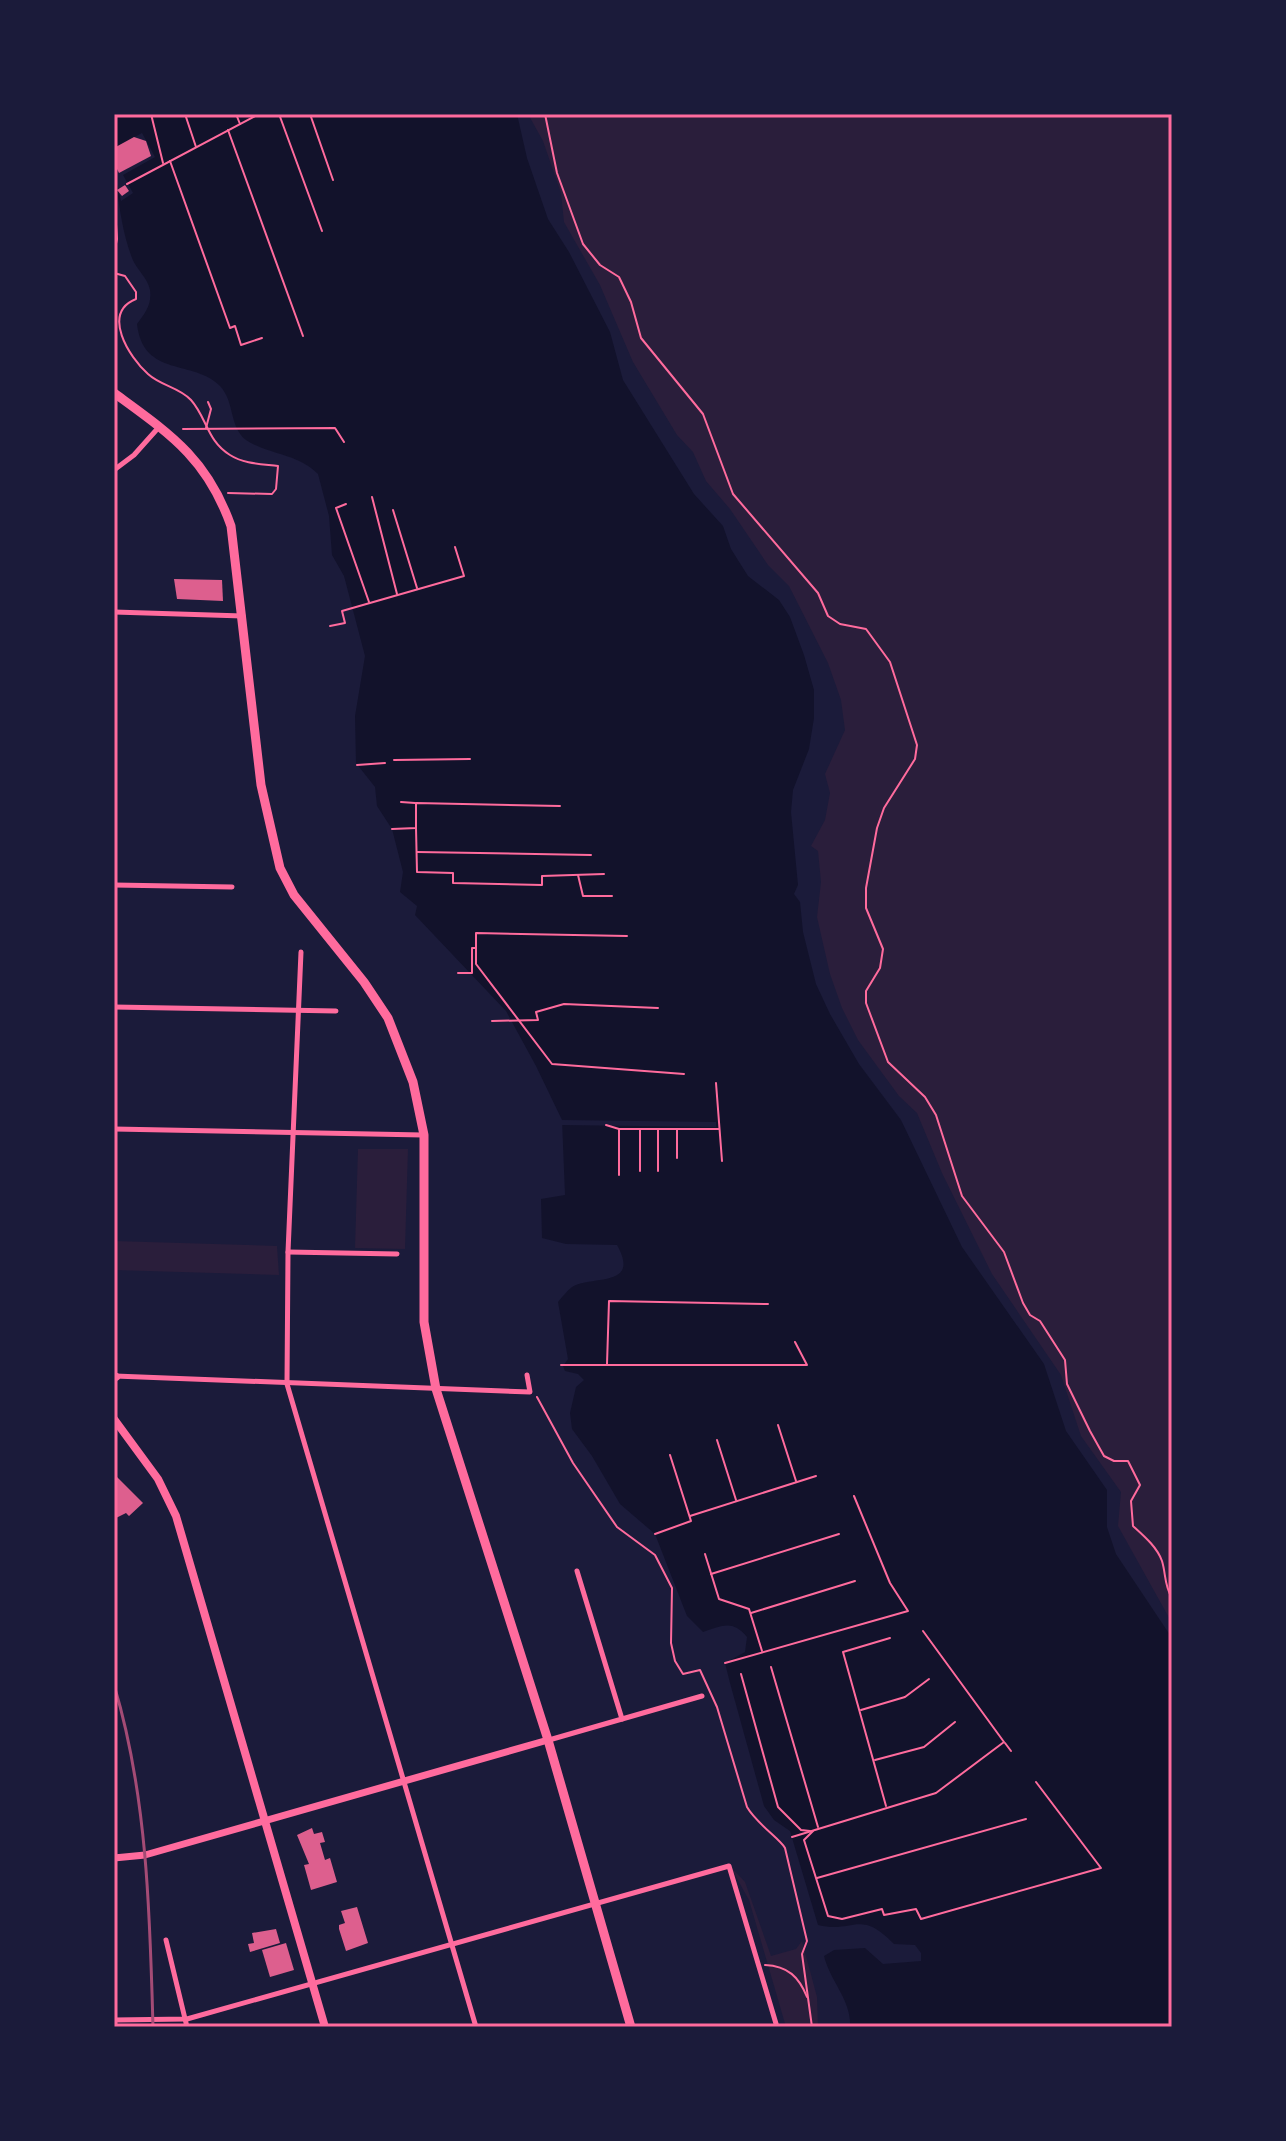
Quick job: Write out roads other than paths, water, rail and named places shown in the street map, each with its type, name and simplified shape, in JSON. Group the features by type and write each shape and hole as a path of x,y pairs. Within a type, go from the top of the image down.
{"highway":[{"path":"114,393 160,427 201,465 219,492 231,526 244,616 261,785 280,868 294,895 364,982 388,1018 413,1082 424,1135 424,1322 436,1389 548,1740 631,2027"}],"main road":[{"path":"114,1419 158,1479 176,1516 325,2027"}],"street":[{"path":"114,470 134,455 160,427"},
{"path":"114,612 244,616"},
{"path":"114,885 232,887"},
{"path":"301,952 288,1252 287,1384 476,2027"},
{"path":"114,1007 336,1011"},
{"path":"114,1129 424,1135"},
{"path":"288,1252 397,1254"},
{"path":"115,1377 530,1392 527,1375"},
{"path":"577,1571 622,1719"},
{"path":"114,1858 145,1855 702,1696"},
{"path":"114,2020 187,2019 729,1866 777,2027"},
{"path":"166,1940 187,2027"}],"railway":[{"path":"114,1685 134,1769 145,1854 153,2027"}]}
